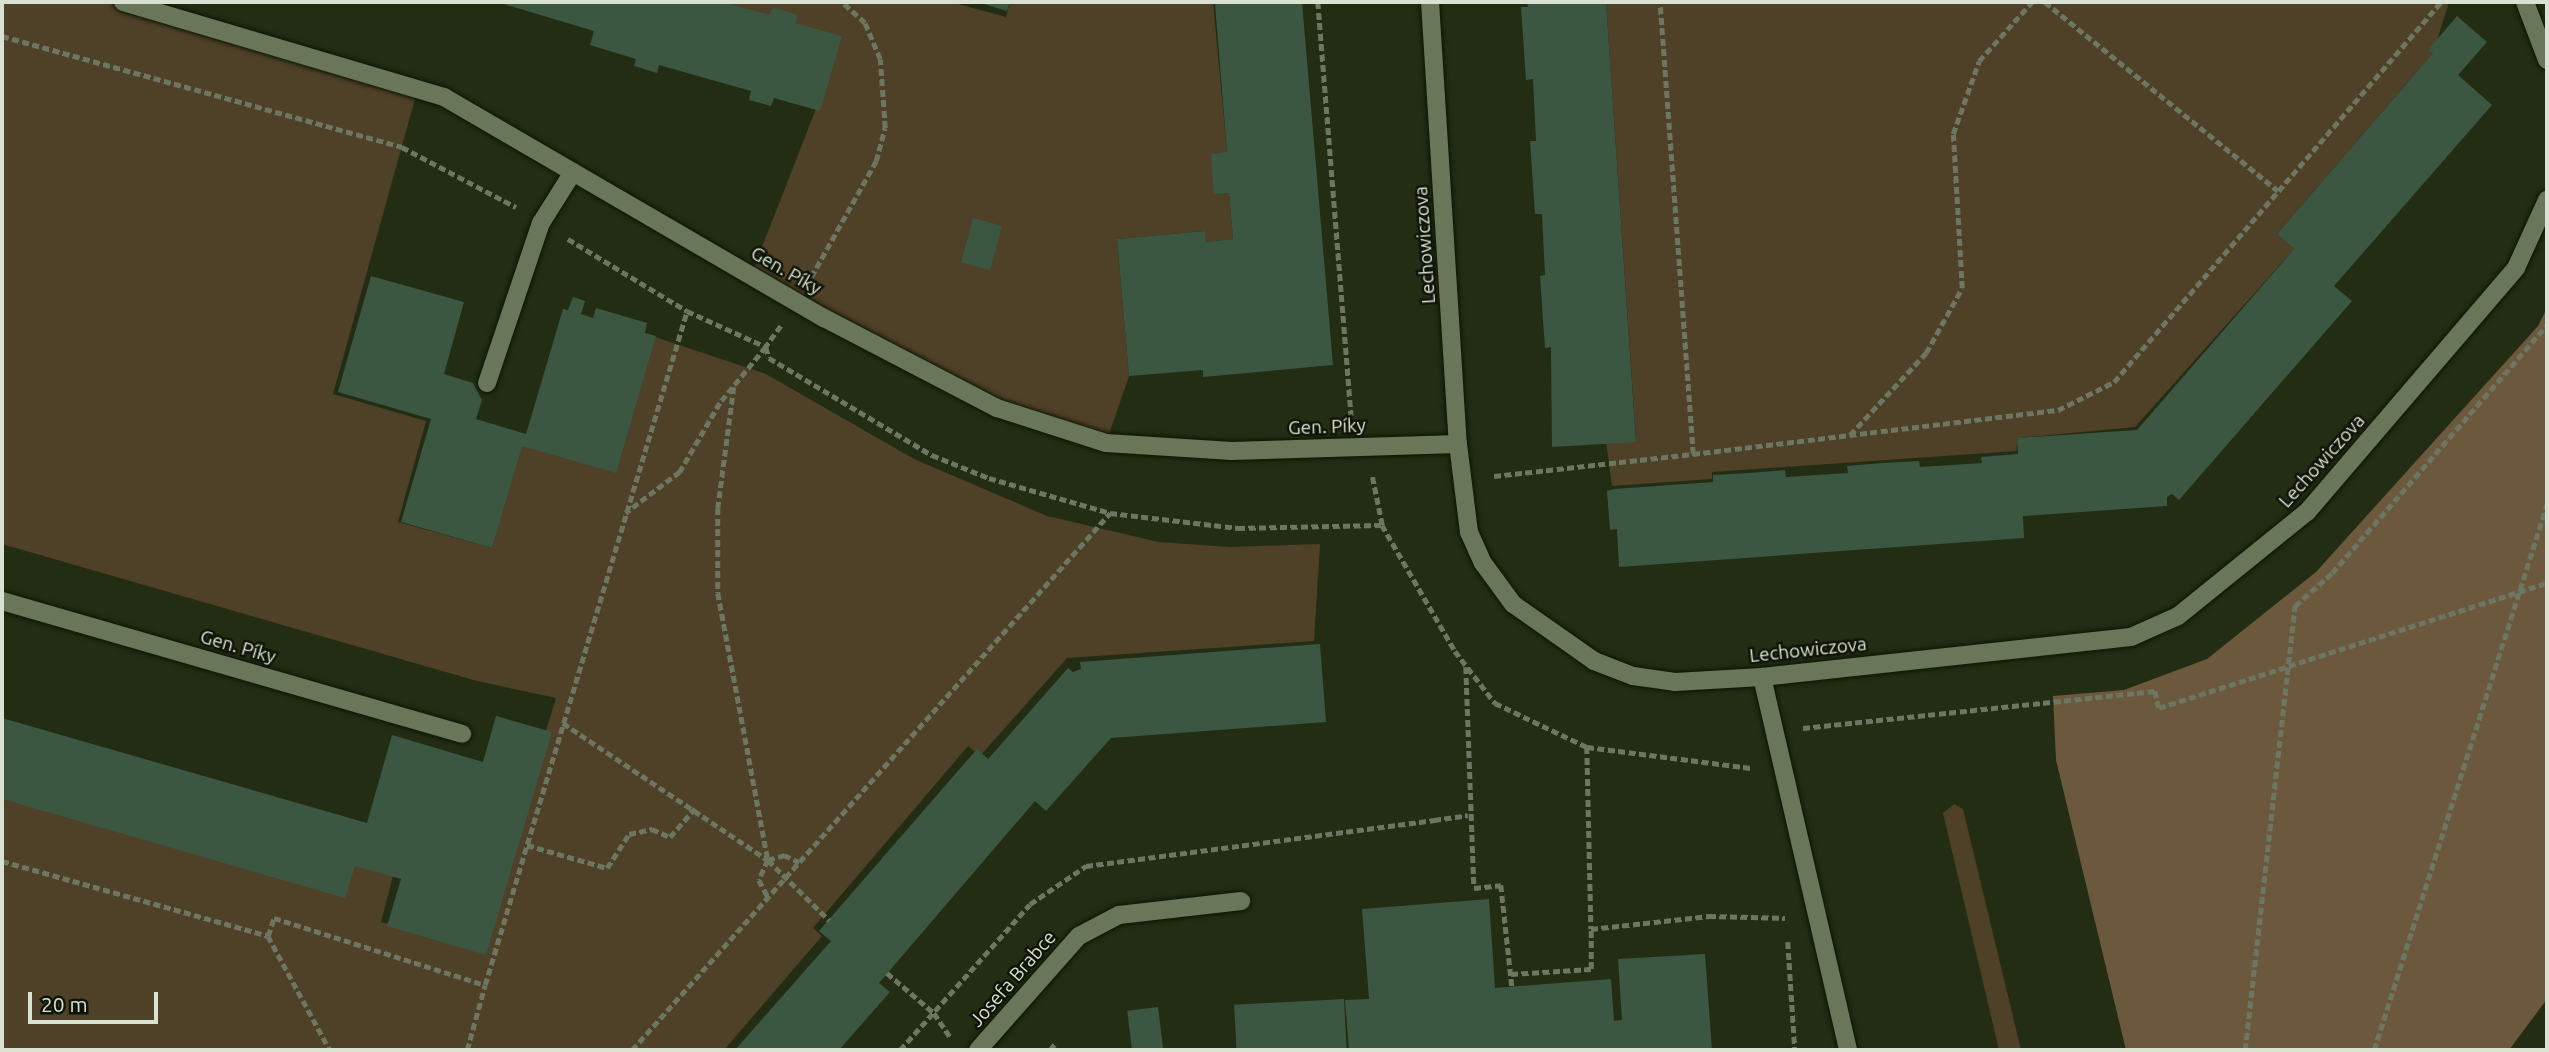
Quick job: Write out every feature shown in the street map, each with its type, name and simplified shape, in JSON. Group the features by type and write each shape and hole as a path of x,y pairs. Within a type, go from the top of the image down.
{"street":[{"name":"Gen. Píky","path":"123,2 444,97 797,302 997,408 1106,443 1232,451 1458,444"},
{"name":"Lechowiczova","path":"1430,2 1458,444 1469,532 1483,564 1513,604 1546,631 1594,661 1633,676 1675,682 1762,677 2131,637 2178,616 2307,512 2516,268 2547,200"},
{"path":"2525,2 2547,60"},
{"path":"487,383 541,222 573,172"},
{"name":"Gen. Píky","path":"2,601 462,734"},
{"path":"1762,677 1848,1050"},
{"name":"Josefa Brabce","path":"978,1050 1079,936 1119,915 1241,901"}],"path":[{"path":"626,513 680,472 734,386 766,347 797,302 876,161 885,128 880,59 865,23 842,2"},
{"path":"1318,2 1359,446 1382,525 1466,666 1495,703 1587,747 1752,768 1755,782"},
{"path":"1660,2 1693,454"},
{"path":"1849,435 1926,353 1962,288 1954,134 1979,61 2032,2"},
{"path":"2045,2 2278,191"},
{"path":"1463,479 2058,410 2114,382 2441,2"},
{"path":"2,36 402,147 463,176 687,311 766,347"},
{"path":"467,1050 687,311"},
{"path":"2245,1050 2295,606 2332,573 2547,325"},
{"path":"766,347 769,359 778,366 932,455 989,478 1110,513 1238,528 1382,525"},
{"path":"734,386 718,508 718,593 768,860 759,880 768,897"},
{"path":"2374,1050 2547,504"},
{"path":"632,1050 1110,513"},
{"path":"1773,731 2155,691 2159,708 2547,583"},
{"path":"1466,666 1468,815 1474,888 1501,885 1512,987"},
{"path":"563,723 695,808 768,860 784,879 829,920"},
{"path":"1511,974 1591,968 1587,747"},
{"path":"527,845 607,868 629,834 652,830 670,838 695,808"},
{"path":"1243,847 1468,815"},
{"path":"768,860 784,855 799,862"},
{"path":"2,860 268,936 330,1050"},
{"path":"1784,904 1795,1050"},
{"path":"1591,929 1709,916 1787,918"},
{"path":"268,936 274,918 485,985"},
{"path":"887,973 934,1013 953,1041"},
{"path":"1049,1050 1056,1042"}],"shaded area":[{"path":"2,2 123,2 418,88 333,394 426,421 398,522 492,548 519,445 649,335 766,374 914,459 1047,516 1159,542 1230,547 1320,544 1314,641 1067,658 980,756 968,746 813,928 822,936 724,1050 2,1050 2,799 113,829 347,863 393,876 381,922 479,949 556,698 477,681 2,544"},
{"path":"709,2 951,2 1006,17 1010,2 1213,2 1227,152 1215,195 1229,193 1233,239 1206,242 1204,231 1117,239 1129,376 1106,443 997,408 751,275 814,114 836,40"},
{"path":"1606,2 2449,2 2433,53 2277,234 2294,249 2135,427 2018,438 2016,451 1712,472 1712,479 1612,486 1606,441 1636,439"},
{"path":"2547,308 2547,999 2509,1050 2126,1050 2056,760 2053,696 2124,690 2207,659 2316,572 2538,326"},
{"path":"1954,804 1963,809 2021,1050 1999,1050 1943,813"}],"building":[{"path":"497,2 722,2 770,15 772,7 798,15 795,23 842,36 820,111 774,98 771,106 749,100 751,91 659,65 657,73 634,66 636,59 590,45 594,31"},
{"path":"977,2 1010,2 1007,11"},
{"path":"1302,2 1333,365 1203,377 1203,370 1129,376 1117,239 1205,231 1206,242 1233,239 1229,193 1214,195 1211,154 1227,152 1215,4"},
{"path":"1527,2 1606,2 1636,442 1552,447 1551,347 1545,348 1540,276 1545,275 1542,214 1535,214 1530,141 1536,141 1533,79 1526,80 1521,7 1528,7"},
{"path":"2457,16 2487,42 2458,75 2492,105 2334,286 2352,301 2179,500 2172,494 2167,497 2167,506 2023,516 2024,538 1619,567 1617,529 1610,530 1607,491 1614,489 1713,482 1713,475 1785,470 1786,477 1848,473 1847,466 1883,463 1919,461 1920,467 1982,463 1981,457 2018,454 2017,438 2137,430 2294,249 2277,234 2433,53 2428,50"},
{"path":"973,218 1002,226 990,270 961,262"},
{"path":"371,276 464,302 444,374 473,383 482,400 476,419 526,434 563,309 568,310 573,297 585,301 581,314 593,318 596,308 647,323 645,333 656,336 616,473 522,446 492,548 401,522 431,419 338,392"},
{"path":"1320,644 1326,722 1111,738 1046,811 1035,801 879,983 890,992 839,1050 735,1050 831,941 819,931 977,749 988,759 1068,668 1073,672 1081,669 1080,662"},
{"path":"496,716 552,732 486,955 387,926 401,879 355,866 345,898 2,799 2,718 367,823 392,735 483,762"},
{"path":"1489,899 1495,988 1611,979 1614,1021 1622,1020 1618,959 1705,954 1712,1050 1349,1050 1345,1000 1369,999 1362,909"},
{"path":"1344,999 1347,1050 1237,1050 1234,1005"},
{"path":"1158,1007 1163,1050 1132,1050 1127,1011"}]}
